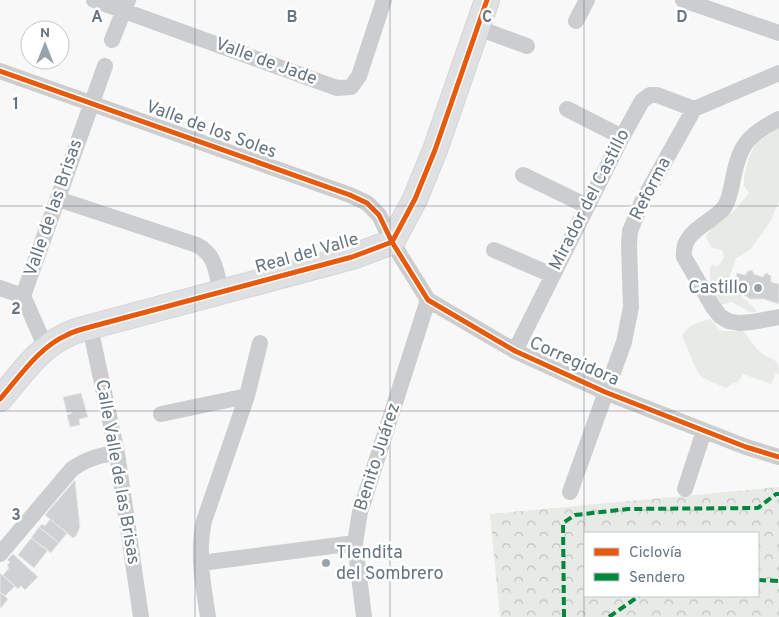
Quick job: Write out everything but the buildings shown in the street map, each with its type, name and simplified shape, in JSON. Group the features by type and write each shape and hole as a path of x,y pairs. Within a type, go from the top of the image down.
{"street":[{"name":"Valle de Jade","path":"94,0 126,6 337,88 351,87 359,76 384,0"},
{"path":"392,242 415,199 435,150 487,0"},
{"path":"576,21 587,0"},
{"path":"683,0 779,33"},
{"path":"112,40 126,6"},
{"path":"478,28 527,46"},
{"name":"Valle de las Brisas","path":"46,348 23,296 105,66"},
{"name":"Valle de los Soles","path":"0,71 367,202 378,215 392,242"},
{"path":"694,109 779,73"},
{"name":"Mirador del Castillo","path":"515,351 622,136 642,101 650,95 657,95 694,109"},
{"path":"567,109 622,136"},
{"name":"Reforma","path":"570,492 624,342 629,323 631,306 630,231 635,216 694,109"},
{"path":"779,119 761,128 744,144 738,156 728,200 723,209 686,240 683,249 684,257 720,316 728,321 739,323 779,317"},
{"path":"523,176 587,206"},
{"path":"58,199 197,245 206,250 215,266 221,293"},
{"name":"Real del Valle","path":"0,399 46,348 67,335 90,327 352,257 392,242"},
{"name":"Corregidora","path":"392,242 428,300 515,351 605,392 779,458"},
{"path":"494,250 552,275"},
{"path":"0,288 23,296"},
{"name":"Benito Juárez","path":"364,617 355,543 360,512 428,300"},
{"name":"Calle Valle de las Brisas","path":"90,327 117,453 141,617"},
{"path":"208,617 200,564 200,536 247,396 260,342"},
{"path":"162,414 247,396"},
{"path":"686,488 704,430"},
{"path":"0,554 72,469 86,460 100,455 117,453"},
{"path":"200,564 355,543"}],"green space":[{"path":"779,128 779,201 770,222 750,250 736,258 729,279 735,289 757,311 752,313 732,302 720,305 712,286 710,270 711,265 718,266 724,258 722,250 712,248 706,237 712,227 734,211 749,193 744,186 744,176 749,158 756,143"},
{"path":"710,319 721,331 743,331 760,352 777,363 779,375 776,373 771,384 743,374 738,382 726,388 701,376 682,336 690,327"},
{"path":"779,487 779,617 500,617 490,514"}],"marked path":[{"path":"564,617 563,523 575,515 628,509 758,508 776,494 779,494"},
{"path":"759,580 779,581"},
{"path":"609,617 638,597"}],"cycle path":[{"path":"0,399 39,354 57,340 72,332 352,257 392,242 415,199 435,150 487,0"},
{"path":"0,71 350,195 367,203 379,215 392,242 428,300 515,351 605,392 746,447 779,457"}],"place":[{"name":"Castillo","path":"758,288"},
{"name":"TIendita del Sombrero","path":"326,563"}]}
